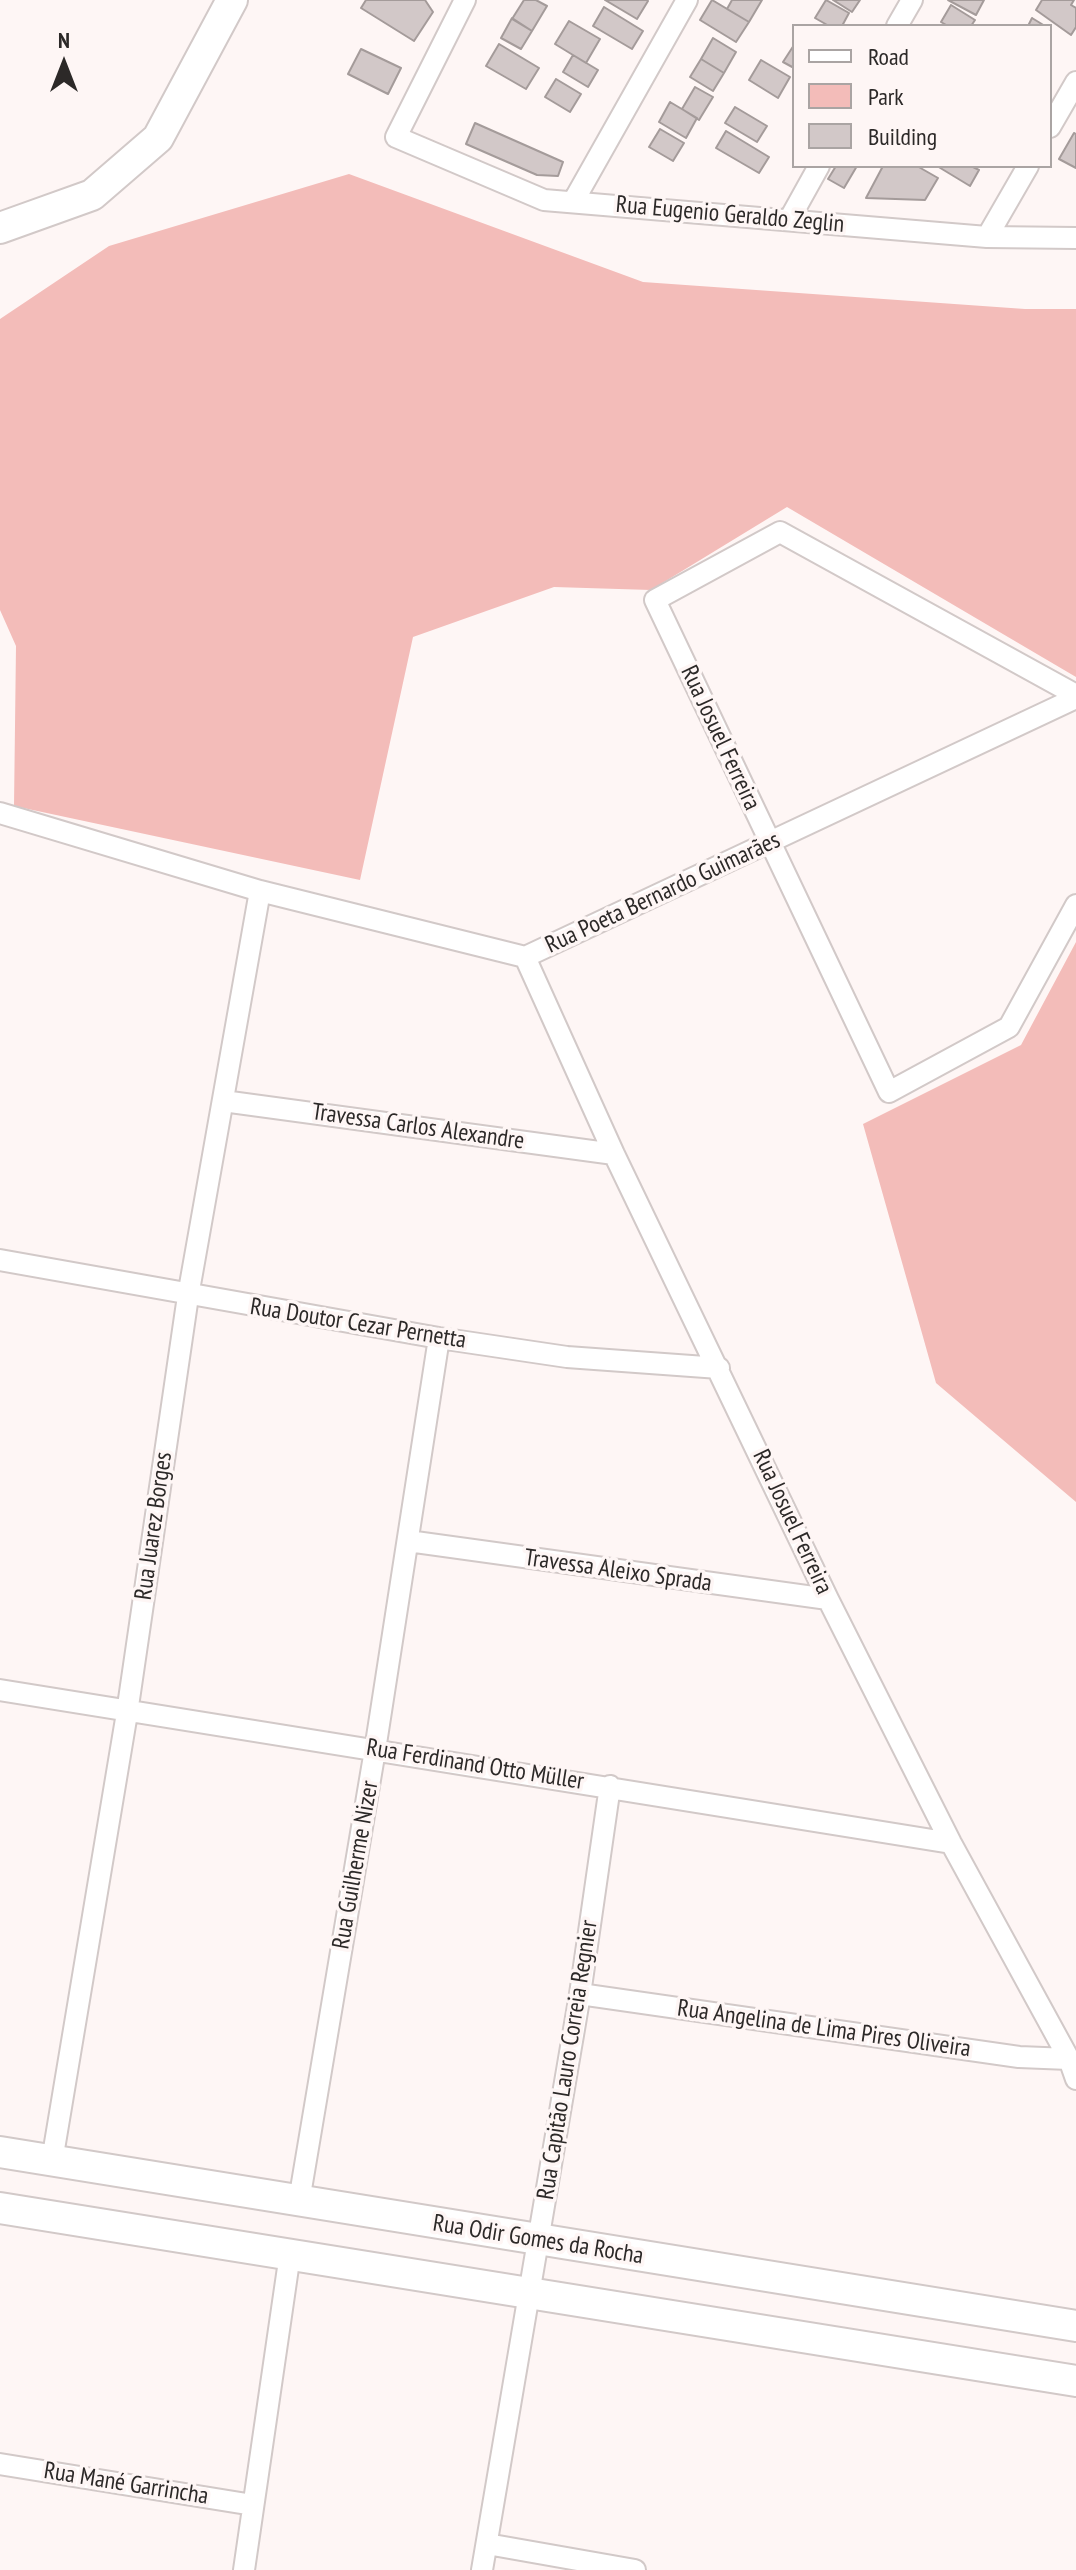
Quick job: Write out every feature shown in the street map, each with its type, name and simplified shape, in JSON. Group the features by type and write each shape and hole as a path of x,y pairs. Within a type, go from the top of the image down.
{"street":[{"path":"0,228 92,195 158,138 232,0"},
{"path":"573,202 687,0"},
{"path":"898,24 912,0"},
{"name":"Rua Eugenio Geraldo Zeglin","path":"458,4 396,137 544,200 987,237 1076,238"},
{"path":"1052,124 1076,82"},
{"path":"789,220 818,168"},
{"path":"987,237 1027,168"},
{"name":"Rua Josuel Ferreira","path":"1076,696 780,532 655,600 889,1092 1009,1027 1076,905"},
{"name":"Rua Poeta Bernardo Guimarães","path":"0,813 260,891 525,957 770,844 1076,696"},
{"name":"Rua Juarez Borges","path":"52,2161 127,1713 188,1296 260,891"},
{"name":"Rua Josuel Ferreira","path":"525,957 614,1154 828,1599 951,1843 1069,2059 1076,2079"},
{"name":"Travessa Carlos Alexandre","path":"223,1101 614,1154"},
{"name":"Rua Doutor Cezar Pernetta","path":"0,1260 188,1296 439,1338 567,1357 719,1368"},
{"name":"Rua Guilherme Nizer","path":"299,2201 375,1750 439,1338"},
{"name":"Travessa Aleixo Sprada","path":"408,1541 828,1599"},
{"name":"Rua Ferdinand Otto Müller","path":"0,1690 127,1713 610,1786 951,1843"},
{"name":"Rua Capitão Lauro Correia Regnier","path":"482,2570 580,1994 610,1786"},
{"name":"Rua Angelina de Lima Pires Oliveira","path":"580,1994 1019,2057 1069,2059"},
{"name":"Rua Odir Gomes da Rocha","path":"0,2152 1076,2326"},
{"path":"0,2208 1076,2381"},
{"path":"244,2570 290,2254"},
{"name":"Rua Mané Garrincha","path":"0,2464 253,2505"},
{"path":"487,2544 635,2570"}],"green space":[{"path":"349,174 643,282 1025,309 1076,309 1076,677 787,507 651,590 554,587 413,637 360,880 14,806 16,646 0,610 0,319 109,246"},
{"path":"1076,942 1076,1502 936,1383 863,1124 1021,1045"}],"building":[{"path":"366,0 425,0 433,12 414,41 361,8"},
{"path":"524,0 536,0 547,6 532,31 512,19"},
{"path":"605,0 647,0 648,1 637,19"},
{"path":"712,0 749,22 736,42 700,20"},
{"path":"732,0 762,0 749,22 727,9"},
{"path":"826,0 849,13 843,24 826,24 815,18"},
{"path":"833,0 860,0 852,12"},
{"path":"948,0 984,0 976,15"},
{"path":"1042,0 1074,0 1071,5 1076,8 1076,27 1071,35 1036,10"},
{"path":"951,5 975,20 972,24 941,22"},
{"path":"604,7 643,31 632,49 593,26"},
{"path":"512,18 532,31 521,49 501,38"},
{"path":"569,21 600,39 586,63 555,44"},
{"path":"713,38 736,52 724,73 701,59"},
{"path":"499,44 539,68 526,89 486,66"},
{"path":"792,48 792,67 783,62"},
{"path":"361,49 401,68 388,94 348,74"},
{"path":"573,55 598,70 588,87 563,72"},
{"path":"701,59 724,73 713,91 690,77"},
{"path":"761,60 790,77 778,98 749,80"},
{"path":"556,79 581,94 570,112 545,97"},
{"path":"695,87 713,97 699,120 682,109"},
{"path":"670,102 697,118 686,138 659,122"},
{"path":"735,107 767,126 757,142 725,123"},
{"path":"475,123 563,162 558,176 537,175 466,144"},
{"path":"660,129 684,143 673,161 649,147"},
{"path":"726,131 769,157 759,173 716,148"},
{"path":"1076,134 1076,168 1059,159"},
{"path":"835,168 856,168 844,188 828,179"},
{"path":"882,168 920,168 938,178 925,200 866,198"},
{"path":"940,168 979,170 970,186"}]}
